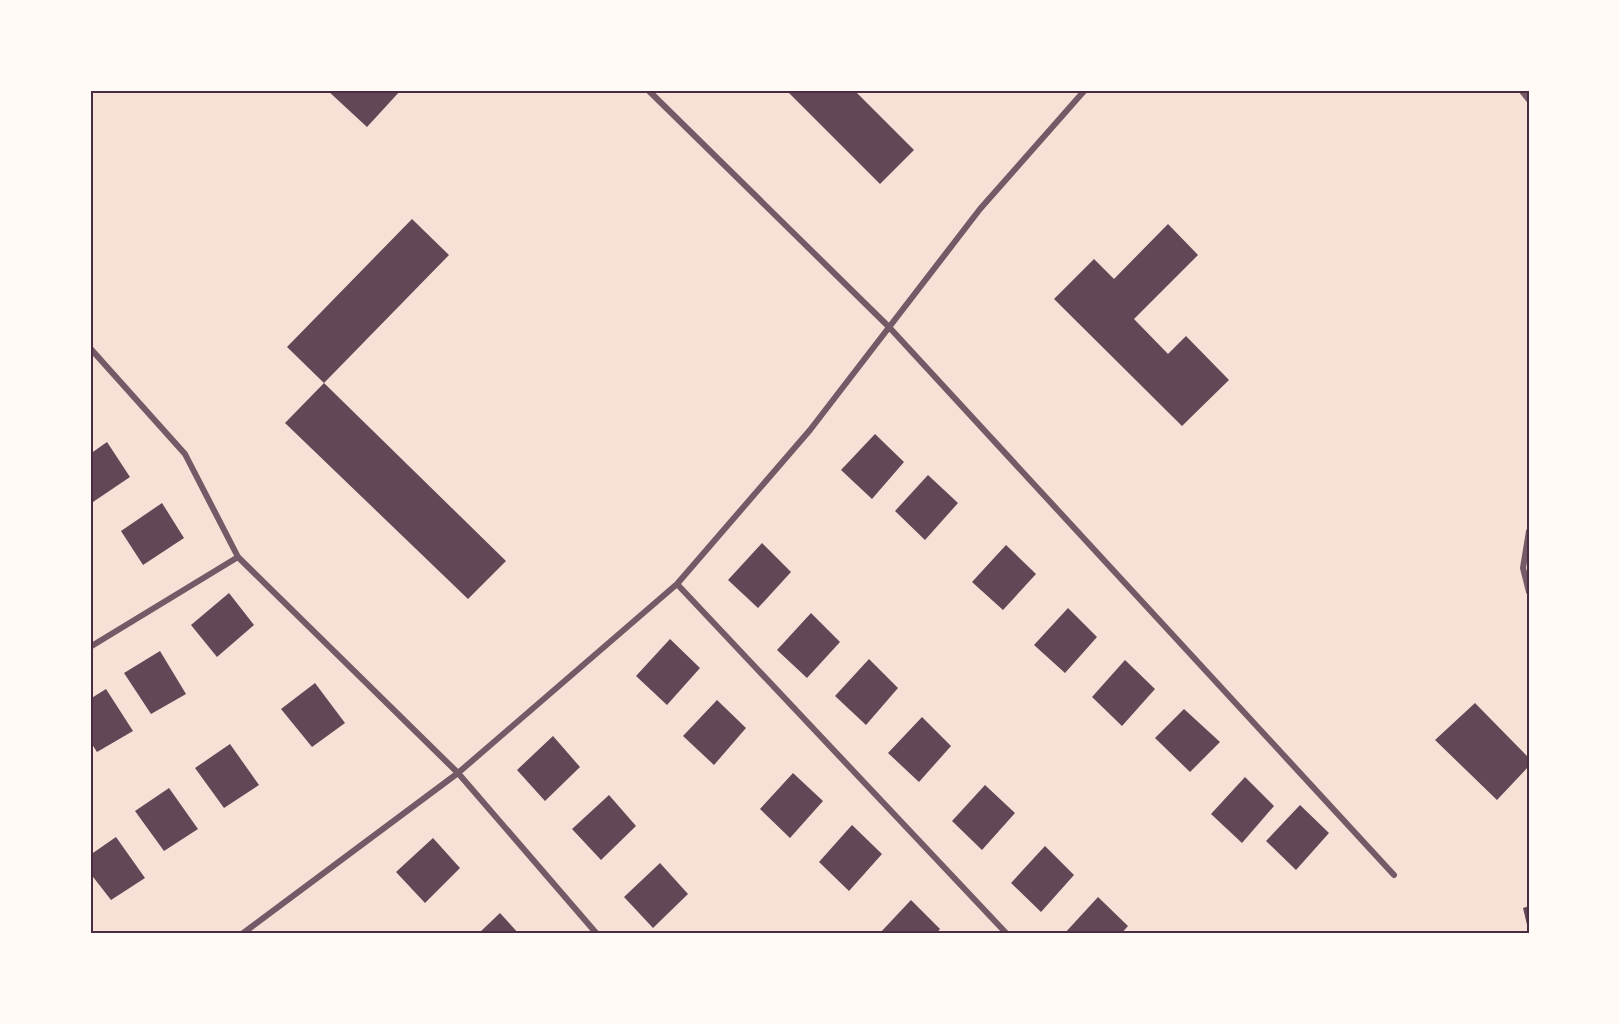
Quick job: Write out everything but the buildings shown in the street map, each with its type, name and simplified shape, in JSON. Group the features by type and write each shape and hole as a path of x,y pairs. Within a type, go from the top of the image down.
{"street":[{"path":"648,90 889,327 1394,875"},
{"path":"242,934 458,772 677,584 810,430 980,209 1085,90"},
{"path":"1521,90 1529,99"},
{"path":"90,348 184,453 238,557 458,772 597,934"},
{"path":"1529,531 1526,567 1529,592"},
{"path":"90,647 238,557"},
{"path":"677,584 1007,934"}]}
